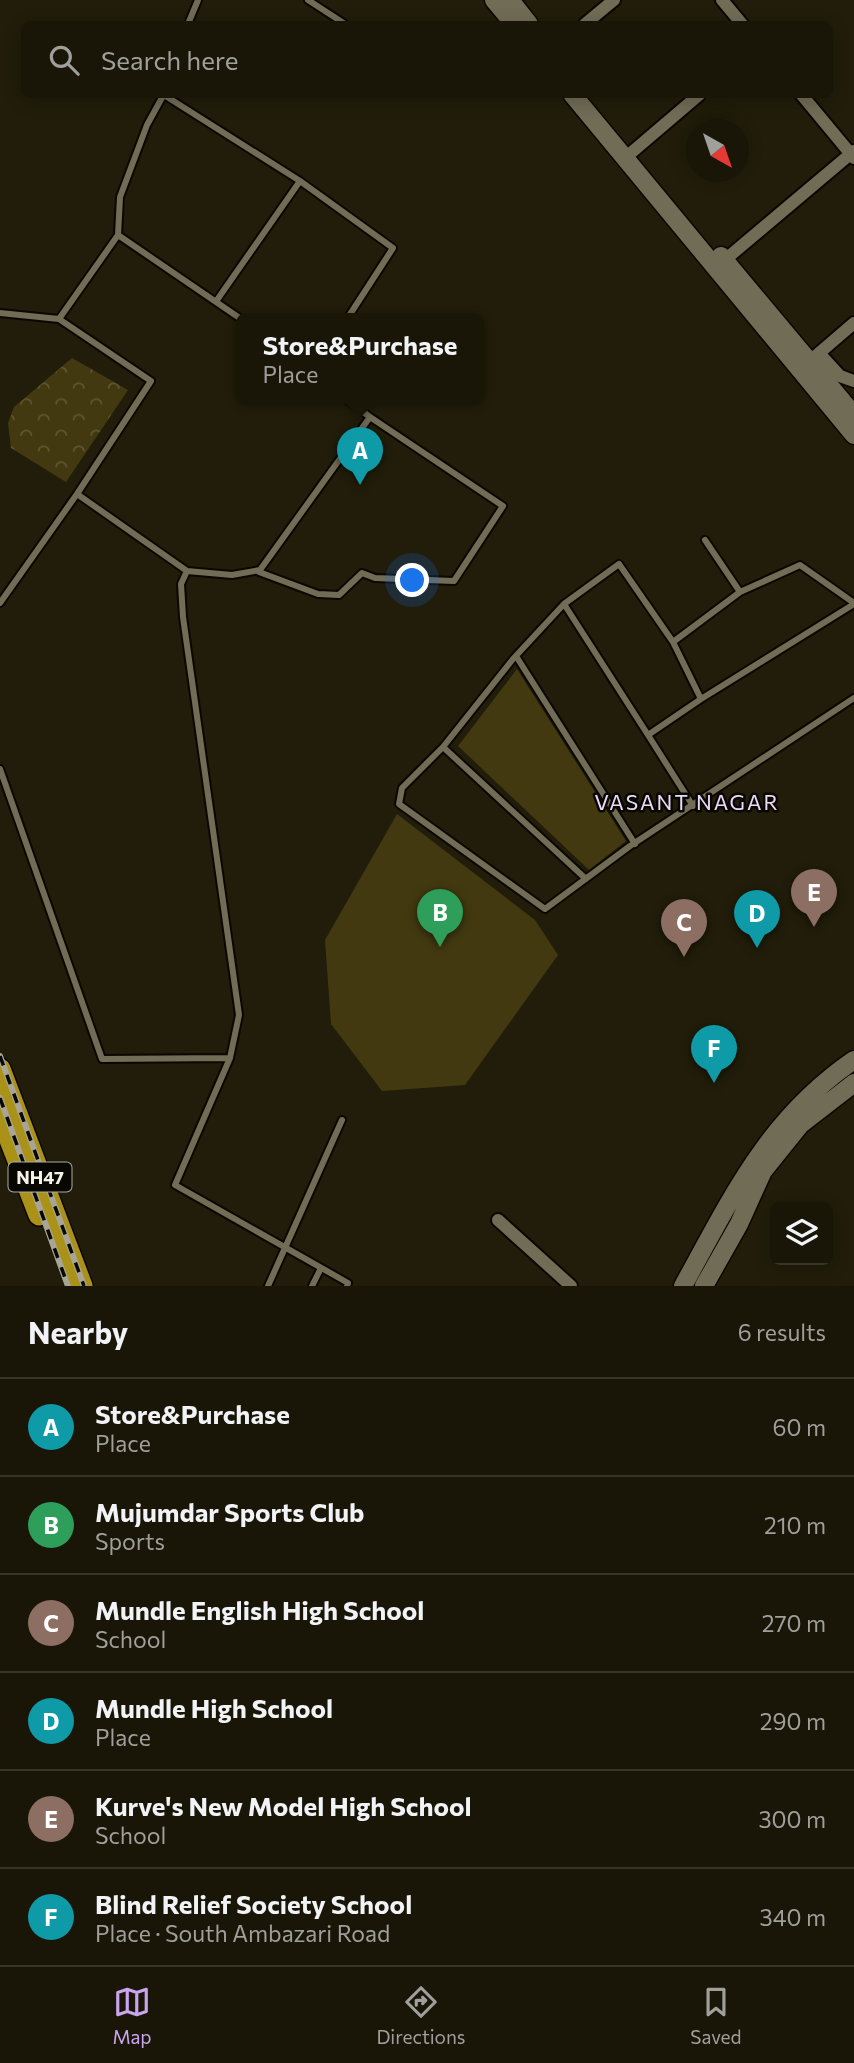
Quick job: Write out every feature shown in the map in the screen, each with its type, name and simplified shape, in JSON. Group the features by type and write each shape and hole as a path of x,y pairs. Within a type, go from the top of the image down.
{"highway":[{"name":"NH47","path":"0,1069 82,1286"},
{"name":"NH47","path":"0,1114 66,1286"}],"main road":[{"path":"494,0 512,21"},
{"path":"510,0 527,21"},
{"path":"576,98 810,361 854,415"},
{"path":"590,98 629,155"},
{"path":"810,361 854,435"},
{"path":"683,1286 761,1150 795,1107 824,1080 854,1060"},
{"path":"704,1286 739,1224 763,1171 800,1125 854,1083"}],"street":[{"path":"589,21 614,0"},
{"path":"722,0 740,21"},
{"path":"629,155 695,98"},
{"path":"720,263 853,154 804,98"},
{"path":"854,323 810,361 854,381"},
{"path":"498,1220 571,1286"}],"lane":[{"path":"189,21 198,0"},
{"path":"308,0 340,21"},
{"path":"59,319 118,234 120,197 147,125 162,98"},
{"path":"169,98 300,181 393,248 351,313"},
{"path":"217,300 300,181"},
{"path":"118,234 236,315"},
{"path":"0,313 59,319 151,381 77,494 0,603"},
{"path":"77,494 187,571 233,575 259,572 318,594 339,595 362,573 375,578 454,581 503,506 353,404"},
{"path":"259,572 370,417"},
{"path":"705,540 740,592"},
{"path":"701,699 673,642 619,564 564,604 516,656 443,747 402,788 400,804 545,909 635,844 854,698"},
{"path":"648,735 854,603 800,565 740,592 673,642"},
{"path":"187,571 181,584 183,617 239,1015 230,1058 175,1185 348,1283 347,1286"},
{"path":"564,604 693,806"},
{"path":"516,656 635,844"},
{"path":"443,747 586,878"},
{"path":"0,769 102,1059 230,1058"},
{"path":"268,1286 342,1120"},
{"path":"312,1286 321,1268"}],"green space":[{"path":"72,358 128,390 66,482 11,448 8,423 14,407"},
{"path":"517,669 626,841 589,870 458,746"},
{"path":"397,814 535,920 558,955 465,1085 382,1091 331,1024 325,940"}],"railway":[{"path":"0,1056 84,1286"},
{"path":"0,1098 68,1286"}],"place":[{"name":"Store&Purchase","path":"360,485"},
{"name":"Kurve's New Model High School","path":"814,927"},
{"name":"Mujumdar Sports Club","path":"440,947"},
{"name":"Mundle High School","path":"757,948"},
{"name":"Mundle English High School","path":"684,957"},
{"name":"Blind Relief Society School","path":"714,1083"}],"district":[{"name":"VASANT NAGAR","path":"687,801"}]}
